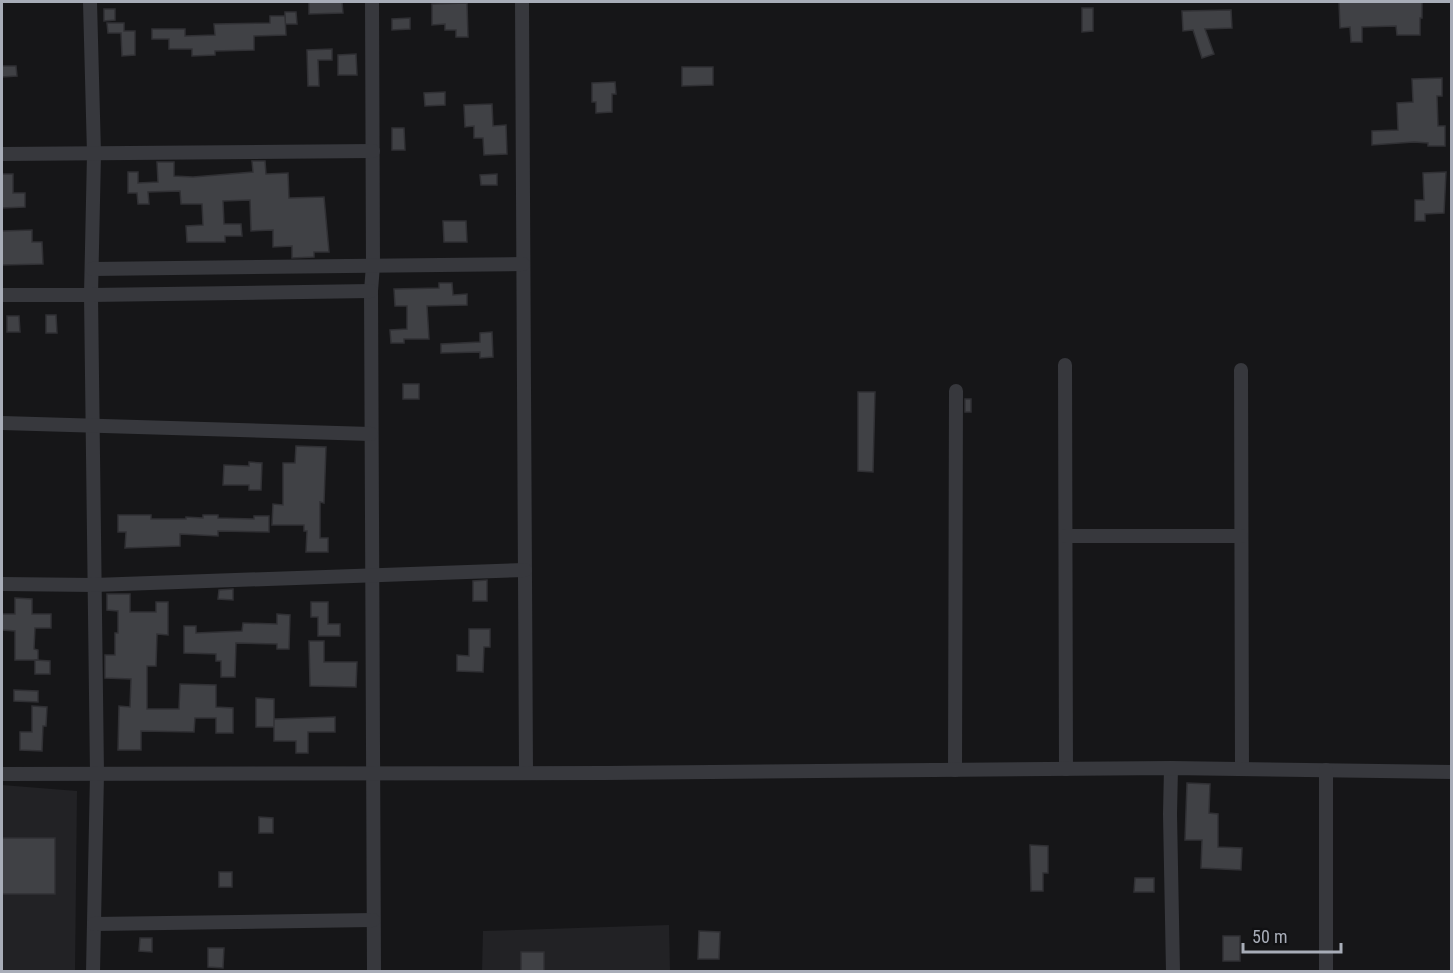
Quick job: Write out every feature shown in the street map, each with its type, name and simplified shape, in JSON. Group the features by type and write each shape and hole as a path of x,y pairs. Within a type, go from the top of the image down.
{"street":[{"path":"90,2 94,154 91,296 97,774 93,972"},
{"path":"372,2 373,265 370,291 374,972"},
{"path":"522,2 526,773"},
{"path":"2,154 373,151"},
{"path":"92,269 523,264"},
{"path":"2,295 91,296 370,291"},
{"path":"1065,365 1066,769"},
{"path":"1241,370 1242,769"},
{"path":"955,770 956,391"},
{"path":"2,423 371,434"},
{"path":"1066,536 1241,536"},
{"path":"2,584 94,585 525,570"},
{"path":"1171,768 1173,972"},
{"path":"2,774 372,774 1171,768 1452,772"},
{"path":"1326,770 1326,972"},
{"path":"94,924 373,921"}],"shaded area":[{"path":"2,785 77,791 75,971 2,971"},
{"path":"669,925 670,971 482,972 483,931"}],"building":[{"path":"309,2 342,2 343,13 309,14"},
{"path":"1339,2 1422,2 1420,35 1397,35 1396,26 1362,27 1362,42 1351,42 1350,27 1340,28"},
{"path":"467,3 468,37 456,37 456,30 445,30 445,24 432,25 432,4"},
{"path":"1082,8 1093,8 1093,31 1082,32"},
{"path":"104,9 115,9 115,20 104,21"},
{"path":"1231,10 1232,28 1205,29 1214,54 1202,58 1193,30 1183,31 1182,11"},
{"path":"285,12 296,12 297,24 285,24"},
{"path":"270,16 285,16 286,35 254,36 254,50 215,51 215,55 192,56 192,49 169,49 169,39 152,39 152,29 185,29 185,36 215,35 214,24 270,23"},
{"path":"410,18 410,29 392,30 392,19"},
{"path":"107,23 124,23 124,31 135,31 135,55 122,56 121,33 108,33"},
{"path":"332,49 332,60 318,60 319,86 308,86 307,50"},
{"path":"356,54 357,75 338,75 338,55"},
{"path":"2,66 16,66 17,76 2,77"},
{"path":"682,67 713,67 713,85 682,86"},
{"path":"1442,78 1442,96 1437,96 1438,126 1445,126 1445,146 1428,146 1428,143 1414,142 1372,145 1372,131 1398,130 1397,103 1413,102 1412,79"},
{"path":"615,82 616,94 612,94 612,112 596,113 596,102 592,102 592,83"},
{"path":"445,92 445,105 425,106 424,93"},
{"path":"492,104 493,126 506,125 507,154 484,155 483,138 474,138 474,126 465,127 464,105"},
{"path":"392,128 404,128 405,150 392,150"},
{"path":"252,161 265,161 266,174 288,173 289,198 324,197 329,252 314,252 314,257 292,258 292,246 273,247 273,230 251,231 250,200 223,201 224,224 241,224 242,236 225,236 225,242 187,242 186,226 203,225 202,204 181,204 180,191 148,192 149,204 138,204 137,193 128,193 128,172 138,172 138,183 158,182 157,162 174,162 174,176 193,177 253,172"},
{"path":"1446,172 1444,213 1425,214 1425,221 1415,221 1415,200 1424,200 1423,173"},
{"path":"2,174 13,174 13,193 25,193 25,207 2,208"},
{"path":"497,174 497,185 481,185 480,175"},
{"path":"443,221 466,221 467,242 444,242"},
{"path":"32,230 32,242 42,242 43,264 2,265 2,231"},
{"path":"439,283 452,283 453,295 467,294 467,305 427,306 429,339 404,339 404,343 391,343 390,330 407,329 407,306 395,306 394,289 439,288"},
{"path":"46,315 56,315 57,333 46,333"},
{"path":"7,316 19,316 20,332 7,332"},
{"path":"492,332 493,357 480,358 480,352 441,353 441,344 480,342 480,333"},
{"path":"403,384 419,384 419,399 403,399"},
{"path":"858,392 875,392 873,472 858,471"},
{"path":"965,399 971,399 971,412 965,412"},
{"path":"296,446 326,447 324,503 320,502 320,538 328,538 328,552 306,552 307,531 304,531 304,525 272,525 273,504 283,505 283,463 295,463"},
{"path":"249,462 262,463 261,490 249,490 249,485 223,485 224,465 249,466"},
{"path":"118,515 151,515 151,519 203,518 203,515 218,515 218,518 254,519 254,516 269,516 269,532 218,531 218,536 180,534 180,546 125,548 126,532 118,532"},
{"path":"487,580 487,601 473,601 473,581"},
{"path":"233,589 233,600 218,599 219,590"},
{"path":"107,594 130,594 130,612 156,612 156,602 168,602 168,635 157,634 156,666 147,666 147,709 179,709 180,684 216,685 216,707 233,708 233,733 216,733 216,718 195,718 194,732 141,731 141,750 118,750 119,706 130,707 131,679 105,678 105,655 115,655 115,633 118,633 118,611 107,610"},
{"path":"15,598 32,599 32,614 51,614 51,628 35,628 34,649 38,650 38,660 15,660 15,631 2,630 2,614 15,614"},
{"path":"311,602 328,602 328,624 340,624 340,636 318,636 318,617 311,617"},
{"path":"277,614 290,615 289,649 277,649 277,644 236,643 235,677 221,677 221,661 216,661 216,654 184,653 184,626 196,626 196,633 242,631 243,623 277,624"},
{"path":"469,629 490,629 490,647 484,647 483,672 457,671 457,655 469,656"},
{"path":"309,641 324,641 324,662 357,662 356,687 310,686"},
{"path":"35,660 50,661 50,674 35,674"},
{"path":"14,690 38,691 38,702 14,701"},
{"path":"256,698 274,699 274,719 335,717 335,732 308,732 308,753 296,753 296,741 274,741 274,727 256,727"},
{"path":"32,706 47,707 46,726 43,726 42,751 20,750 20,732 32,732"},
{"path":"1187,783 1210,784 1209,813 1218,814 1218,847 1242,848 1241,870 1201,868 1202,840 1185,840"},
{"path":"259,817 273,818 273,833 259,833"},
{"path":"2,838 55,838 55,894 2,894"},
{"path":"1030,845 1048,846 1048,873 1043,873 1043,891 1031,891"},
{"path":"219,872 232,872 232,887 219,887"},
{"path":"1135,878 1154,878 1154,892 1134,892"},
{"path":"699,931 720,932 719,959 698,959"},
{"path":"1223,936 1240,936 1240,961 1223,961"},
{"path":"140,938 152,938 152,952 139,951"},
{"path":"208,948 224,948 223,968 208,967"},
{"path":"521,952 544,952 544,972 521,972"}]}
